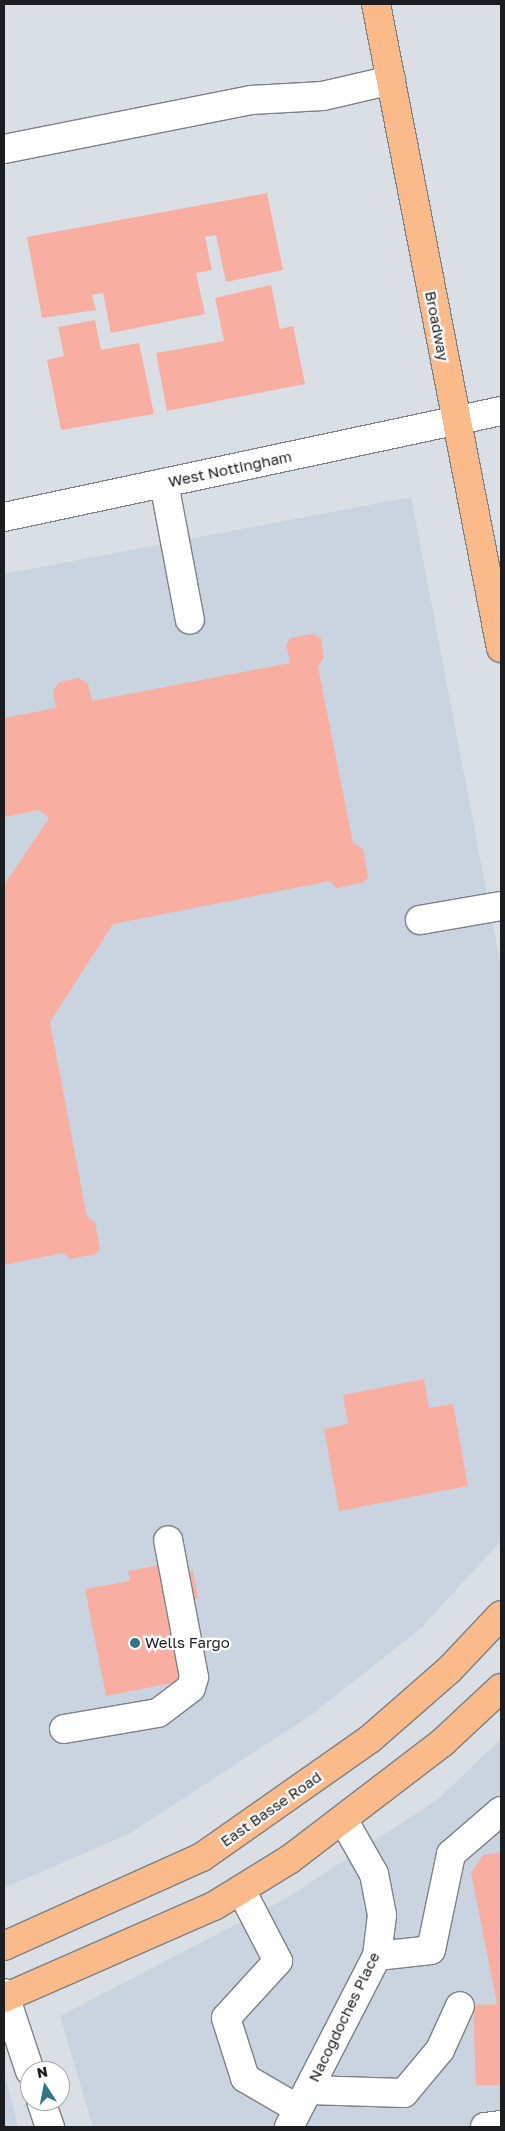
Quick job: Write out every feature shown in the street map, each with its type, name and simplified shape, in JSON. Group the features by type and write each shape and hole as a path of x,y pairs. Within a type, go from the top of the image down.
{"main road":[{"name":"Broadway","path":"376,4 455,420 501,648"},
{"name":"East Basse Road","path":"4,1946 202,1857 370,1739 450,1669 501,1615"},
{"path":"4,1996 140,1941 241,1890 344,1821 496,1701"}],"street":[{"path":"4,149 251,100 324,96 391,80"},
{"name":"West Nottingham","path":"4,517 501,411"},
{"path":"164,483 190,620"},
{"path":"420,920 501,906"},
{"path":"64,1729 158,1713 191,1688 194,1676 168,1540"},
{"path":"377,1956 431,1950 451,1854 501,1812"},
{"name":"Nacogdoches Place","path":"299,2109 377,1956 382,1915 374,1874 344,1821"},
{"path":"241,1890 278,1961 226,2018 245,2078 299,2109 404,2092 440,2050 460,2006"},
{"path":"4,1996 27,2061"},
{"path":"44,2111 50,2127"},
{"path":"485,2127 501,2126"}],"shaded area":[{"path":"411,497 501,967 501,1541 420,1629 311,1715 129,1834 4,1888 4,574"},
{"path":"501,1739 501,2127 93,2127 60,2016 285,1899 437,1800"},
{"path":"4,2071 18,2127 4,2127"}],"building":[{"path":"267,193 283,270 226,282 216,235 205,237 212,270 196,273 205,314 111,333 103,293 92,295 96,310 42,318 27,237"},
{"path":"271,285 280,329 293,326 305,384 167,411 156,353 224,341 215,298"},
{"path":"95,320 101,350 139,343 154,414 61,430 47,360 64,356 58,327"},
{"path":"313,634 321,638 324,657 318,667 353,843 363,849 368,877 364,882 337,888 330,881 113,924 50,1022 87,1217 95,1222 100,1248 96,1254 70,1259 63,1253 4,1265 4,885 49,818 39,810 4,817 4,718 56,708 53,690 60,682 79,678 88,684 92,701 290,663 286,644 291,638"},
{"path":"424,1379 429,1408 453,1404 468,1486 339,1511 324,1429 348,1424 343,1395"},
{"name":"Wells Fargo","path":"159,1565 161,1576 193,1571 198,1598 167,1605 182,1681 106,1696 85,1589 130,1581 128,1571"},
{"path":"501,1852 501,2085 476,2085 473,2005 497,2004 471,1873 483,1855"}],"place":[{"name":"Wells Fargo","path":"135,1643"}]}
